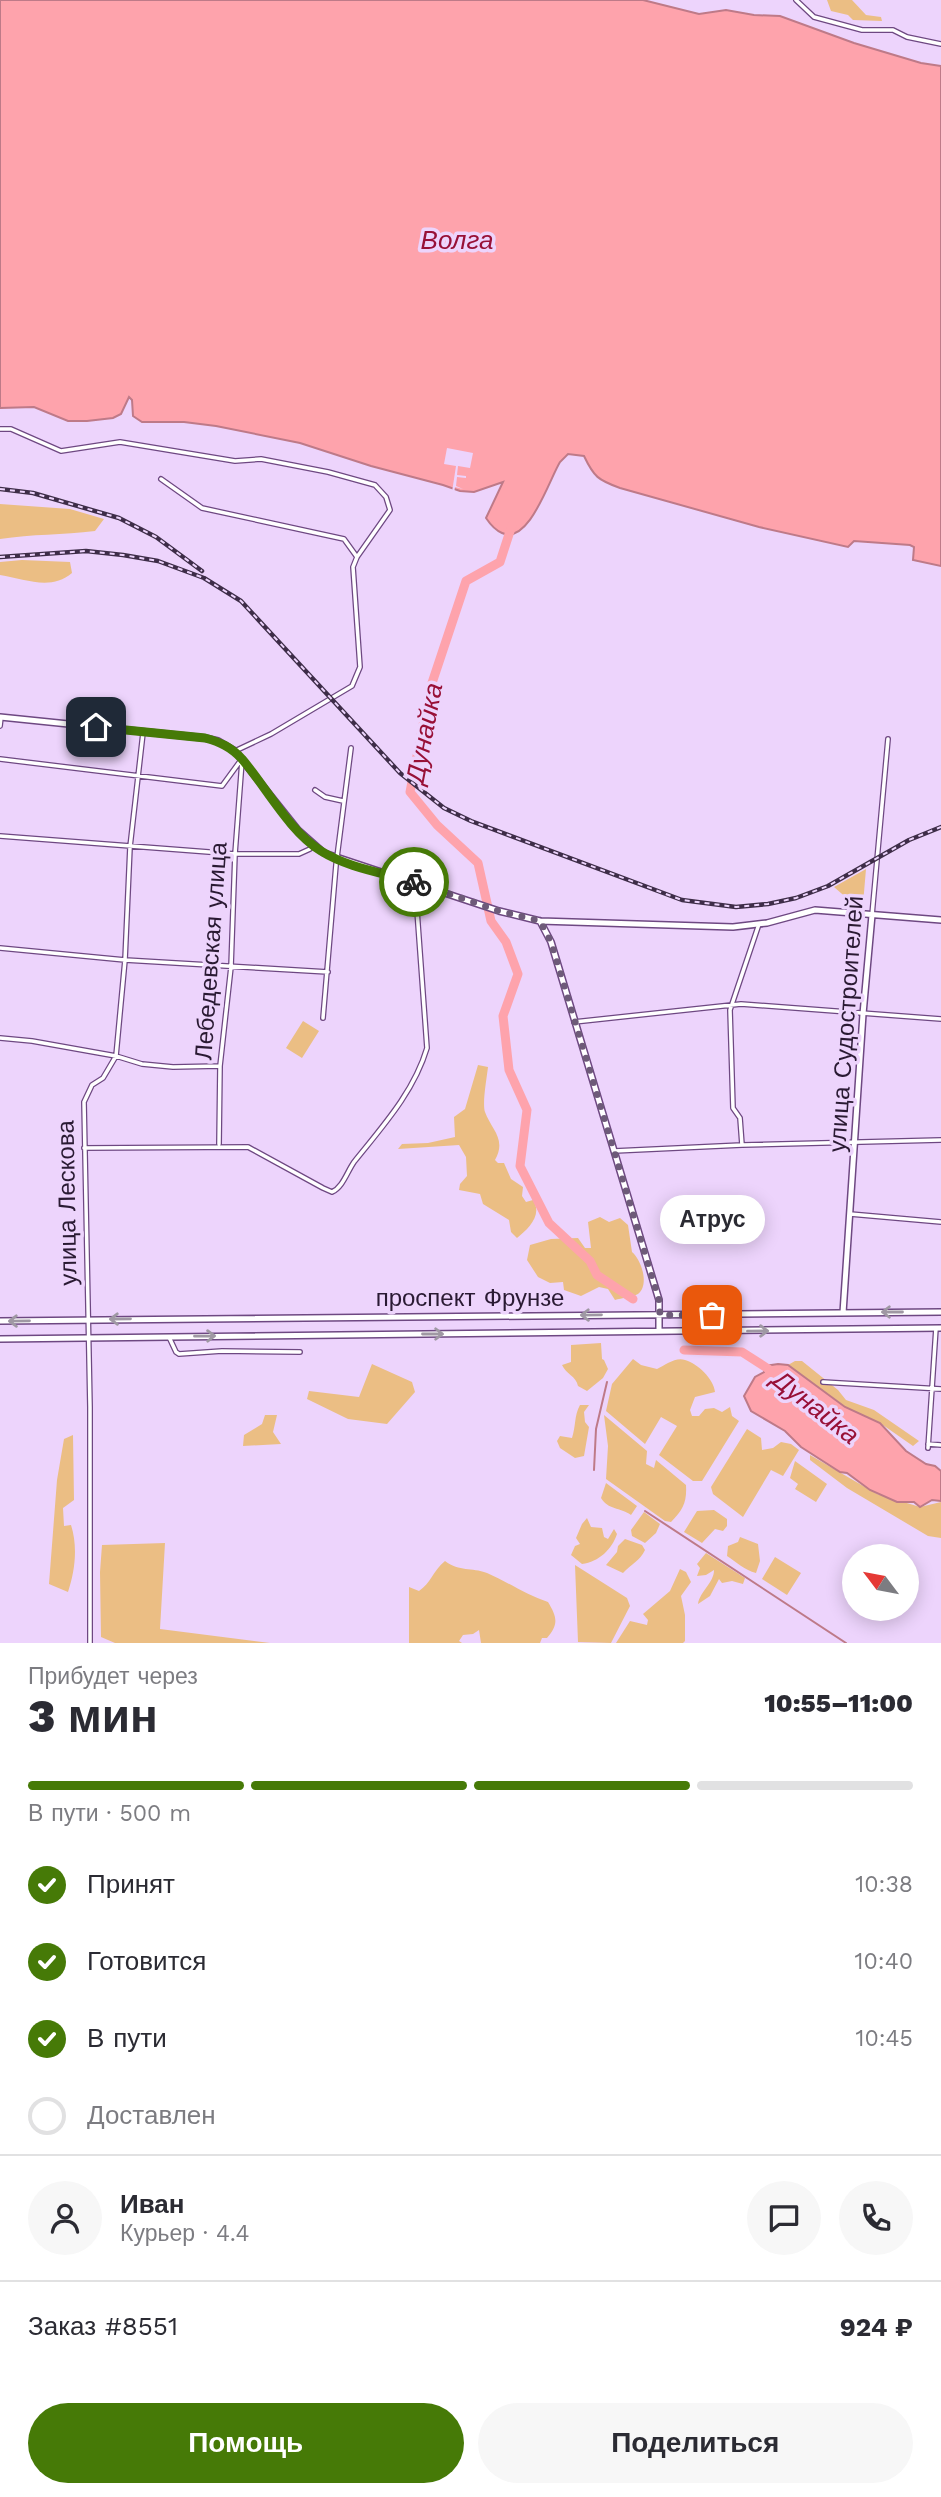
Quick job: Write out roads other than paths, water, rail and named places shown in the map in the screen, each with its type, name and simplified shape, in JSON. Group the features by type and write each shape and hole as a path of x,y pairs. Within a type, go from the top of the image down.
{"main road":[{"path":"1,717 218,741 235,751 313,845 338,859 499,911 540,921 707,927 759,924 807,911 941,920"},
{"name":"улица Судостроителей","path":"842,1312 872,915"},
{"path":"540,921 551,942 659,1300 659,1331"},
{"name":"проспект Фрунзе","path":"0,1321 941,1312"},
{"name":"проспект Фрунзе","path":"0,1339 939,1328"}],"street":[{"path":"796,0 814,17 862,30 893,30 907,37 941,44"},
{"path":"0,429 11,429 61,451 120,442 235,461 261,460 328,472 375,485 386,497 390,510 353,567 359,667 352,686 271,734 235,751"},
{"path":"161,479 202,508 344,539 357,557"},
{"path":"0,726 1,717"},
{"path":"116,1056 125,960 130,847 143,733"},
{"name":"улица Судостроителей","path":"872,915 888,739"},
{"path":"323,1018 351,748"},
{"path":"0,759 222,786 242,759"},
{"name":"Лебедевская улица","path":"219,1145 220,1066 231,967 242,759"},
{"path":"315,790 325,797 344,800"},
{"path":"0,835 235,854 299,854 313,845"},
{"path":"85,1148 219,1145 248,1147 332,1192 338,1189 352,1164 376,1136 410,1087 422,1065 427,1048 415,883"},
{"path":"743,1145 740,1118 733,1108 732,1004 759,924"},
{"path":"0,948 125,960 328,972"},
{"path":"574,1022 732,1004 941,1019"},
{"path":"0,1038 116,1056 142,1064 220,1066"},
{"name":"улица Лескова","path":"90,1643 83,1102 92,1085 103,1078 116,1056"},
{"path":"614,1152 743,1145 941,1140"},
{"path":"850,1214 941,1222"},
{"path":"939,1328 930,1388 928,1446 941,1446"},
{"path":"169,1336 179,1354 222,1351 300,1352"},
{"path":"823,1382 941,1389"}],"water":[{"name":"Волга","path":"0,0 643,0 699,14 726,10 780,16 854,43 921,63 941,66 941,566 913,560 914,547 910,545 854,541 848,547 759,527 620,488 598,477 584,456 568,454 560,462 529,521 521,530 512,534 499,532 486,518 503,482 474,492 460,491 300,443 216,426 184,422 142,422 133,416 132,400 129,397 121,414 113,418 87,421 68,421 34,407 0,408"},
{"path":"788,1365 845,1407 880,1423 906,1451 941,1471 941,1501 932,1500 920,1507 914,1502 897,1502 870,1490 847,1473 840,1472 801,1447 785,1431 751,1411 744,1396 755,1377 764,1372 765,1366"}],"waterway":[{"name":"Дунайка","path":"512,525 500,562 466,581 430,689 410,792 437,825 478,863 491,921 506,942 518,974 503,1016 509,1070 527,1110 520,1166 549,1223 590,1261 597,1275 633,1299"},
{"name":"Дунайка","path":"684,1350 742,1352 773,1372"},
{"path":"594,1470 596,1429 607,1382"},
{"path":"645,1511 846,1643"}],"railway":[{"path":"0,489 33,493 119,518 156,537 202,571"},
{"path":"0,557 86,551 158,561 204,578 241,601 400,773 444,808 471,821 682,900 736,907 796,898 828,886 909,840 941,827"}],"place":[{"name":"Атрус","path":"712,1315"}]}
